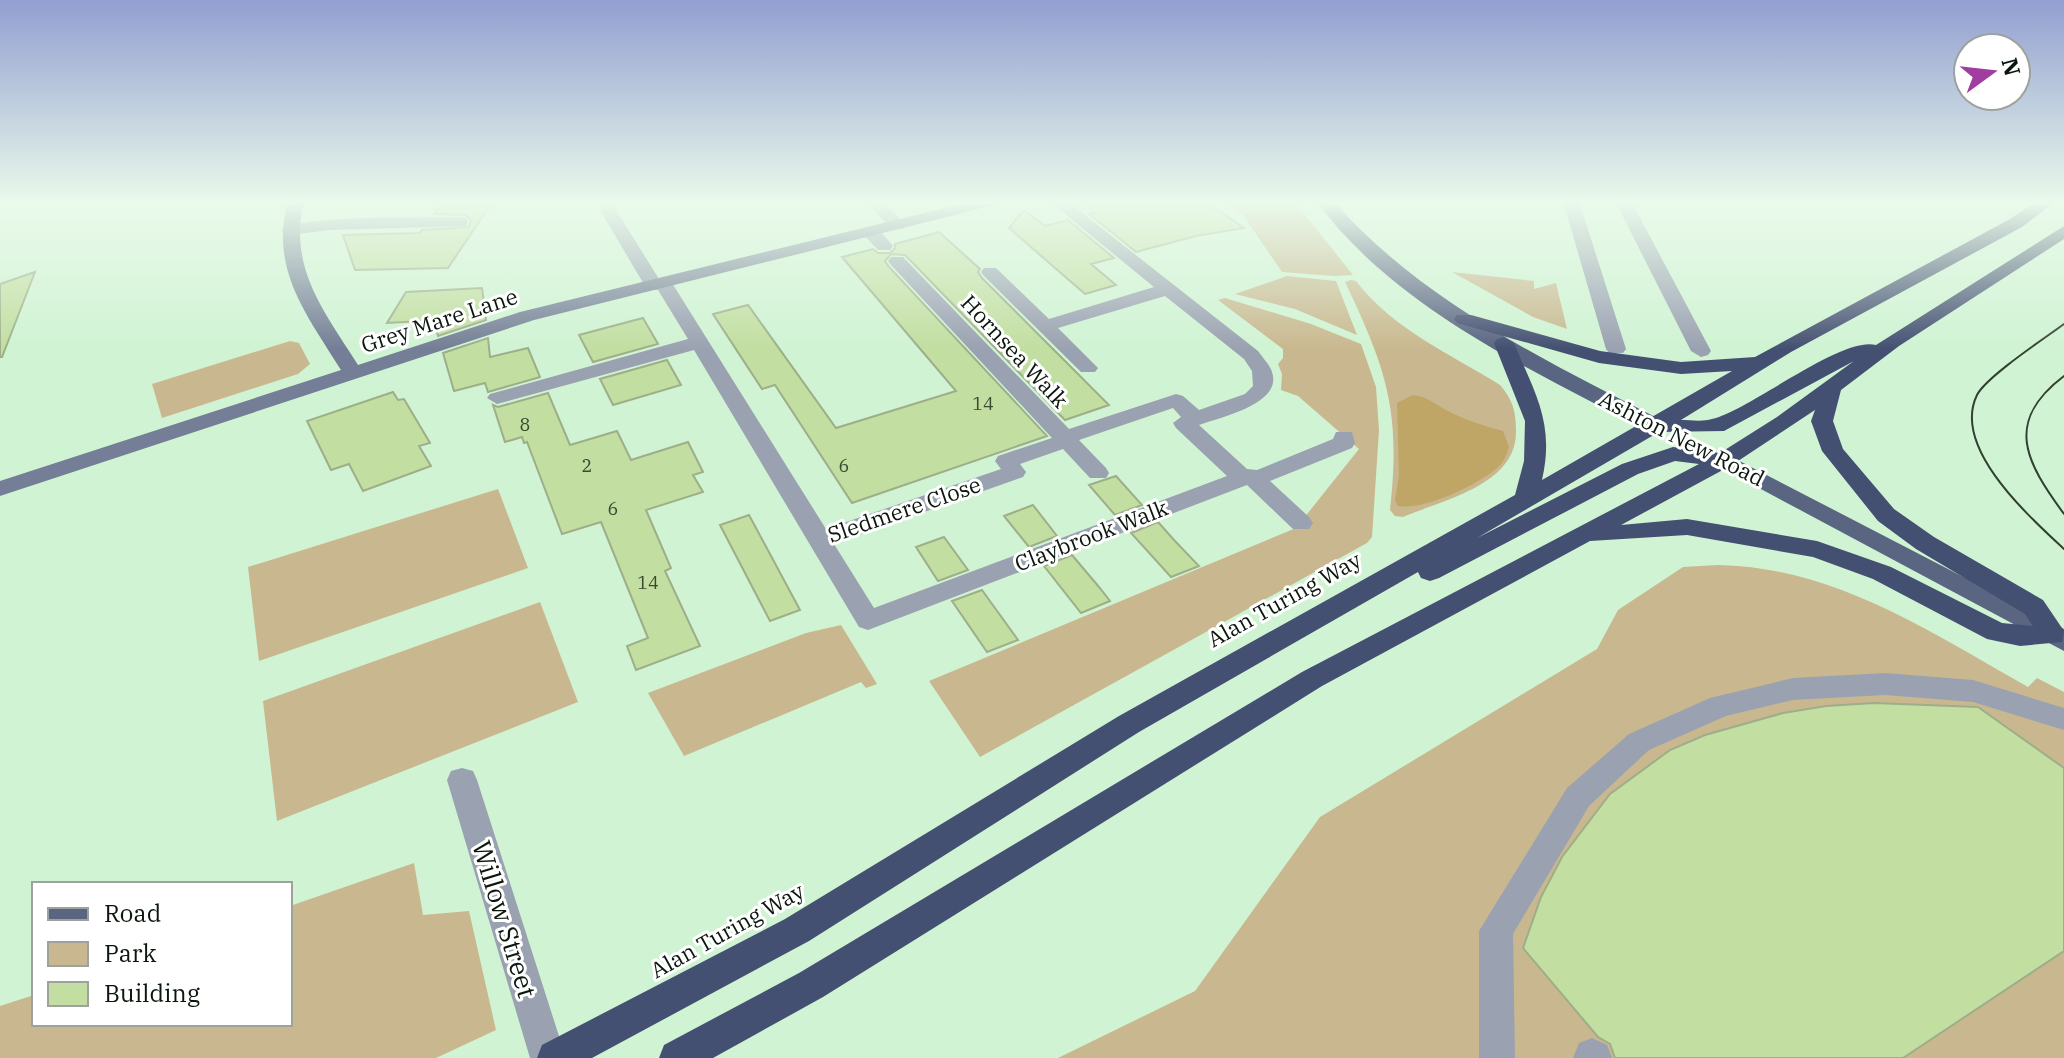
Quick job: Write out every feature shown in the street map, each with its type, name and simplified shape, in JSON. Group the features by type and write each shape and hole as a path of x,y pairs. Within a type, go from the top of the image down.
{"highway":[{"name":"Alan Turing Way","path":"555,1058 797,930 1129,724 1655,426 1759,362 1965,250"},
{"path":"677,1058 811,985 1312,679 1724,460 1785,422 1892,342 2034,250"},
{"path":"1464,319 1612,359 1681,368 1759,362"},
{"path":"1655,426 1716,426 1850,355 1892,342"},
{"path":"1504,343 1536,421 1535,461 1526,497"},
{"path":"1832,386 1822,421 1833,451 1886,515 1925,543 2034,607 2058,638"},
{"name":"Ashton New Road","path":"1655,426 1724,460"},
{"path":"1298,629 1408,583 1630,469 1673,454 1724,460"},
{"path":"1580,537 1687,527 1817,549 1882,573 1996,632 2058,638"}],"main road":[{"name":"Ashton New Road","path":"1370,250 1430,300 1655,426"},
{"name":"Ashton New Road","path":"1724,460 2058,638"}],"street":[{"path":"292,250 295,273 353,373"},
{"name":"Sledmere Close","path":"636,250 699,342 820,540 1015,472 1006,461 1176,400 1196,419"},
{"name":"Grey Mare Lane","path":"0,489 527,316 659,284 858,250"},
{"name":"Hornsea Walk","path":"888,250 1098,473"},
{"path":"1119,250 1251,355 1262,371 1263,387 1252,398 1184,423 1301,523"},
{"path":"1586,250 1616,349"},
{"path":"1649,250 1701,351"},
{"path":"990,272 1088,368"},
{"path":"1045,326 1168,289"},
{"path":"497,398 699,342"},
{"name":"Claybrook Walk","path":"820,540 868,620 1344,443 1344,437"},
{"path":"1497,1058 1496,931 1578,797 1639,742 1720,706 1793,689 1885,684 1973,691 2064,719"},
{"name":"Willow Street","path":"462,780 548,1058"}],"green space":[{"path":"1267,250 1333,250 1353,275 1334,276 1282,272"},
{"path":"1452,272 1534,281 1534,289 1556,283 1567,329 1533,317"},
{"path":"1287,276 1336,281 1357,335 1295,309 1235,294"},
{"path":"1356,281 1405,327 1500,385 1511,401 1514,412 1516,431 1513,450 1504,465 1475,488 1403,517 1395,516 1390,510 1394,445 1392,418 1381,367 1345,282"},
{"path":"1225,298 1311,324 1361,344 1376,387 1379,430 1372,537 1367,543 980,757 929,681 1296,528 1359,449 1298,396 1281,390 1282,374 1278,364 1283,358 1283,349 1218,300"},
{"path":"290,341 299,343 310,364 298,374 162,418 152,384"},
{"path":"498,489 528,568 259,661 248,567"},
{"path":"1718,565 1802,577 1841,590 1917,625 2028,687 2037,678 2064,692 2064,1058 1058,1058 1195,991 1320,817 1597,649 1618,610 1683,567"},
{"path":"540,602 578,702 277,821 263,701"},
{"path":"841,625 877,684 866,688 861,682 684,756 648,693 806,633"},
{"path":"414,863 423,915 469,911 496,1030 436,1058 0,1058 0,1006 32,996 32,1026 292,1026 292,905"}],"shaded area":[{"path":"1413,395 1468,420 1503,431 1509,447 1501,464 1468,487 1437,500 1398,506 1395,500 1399,476 1397,403"}],"building":[{"path":"348,250 460,250 448,268 355,270"},
{"path":"868,250 890,253 893,250 959,250 980,269 978,272 982,278 1109,405 1065,420 905,255 891,254 885,261 889,267 1047,436 852,503 775,385 762,389 713,314 748,305 836,428 956,391 842,257"},
{"path":"1035,250 1105,250 1114,258 1091,264 1116,285 1085,294"},
{"path":"35,272 2,357 0,357 0,284"},
{"path":"482,288 486,320 438,336 436,329 428,331 422,321 387,323 406,292"},
{"path":"643,318 658,344 593,362 579,335"},
{"path":"488,338 490,357 528,348 540,377 488,392 485,383 454,391 443,353"},
{"path":"667,360 681,385 613,405 600,379"},
{"path":"393,392 398,400 404,399 430,443 419,446 431,466 363,491 349,464 331,470 307,421"},
{"path":"548,393 570,445 617,431 631,460 688,442 703,472 693,475 703,492 646,510 671,568 665,571 700,646 636,670 627,646 648,638 601,522 562,534 527,442 524,443 522,437 505,442 493,405 498,407"},
{"path":"1116,476 1142,505 1115,515 1089,485"},
{"path":"1033,505 1057,536 1029,547 1004,516"},
{"path":"749,515 800,610 770,621 720,525"},
{"path":"1158,522 1199,566 1171,577 1131,533"},
{"path":"944,537 968,570 938,581 916,547"},
{"path":"1072,555 1110,601 1081,613 1044,566"},
{"path":"982,590 1018,640 987,652 952,601"},
{"path":"1874,703 1978,707 2064,768 2064,951 1903,1058 1615,1058 1610,1044 1598,1037 1523,948 1541,897 1562,857 1610,794 1670,750 1705,735 1783,713"}],"tram line":[{"path":"2064,324 2003,368 1983,387 1977,395 1972,416 1975,437 1984,459 1998,480 2064,549"},
{"path":"2064,376 2045,393 2027,426 2031,460 2064,514"}]}
